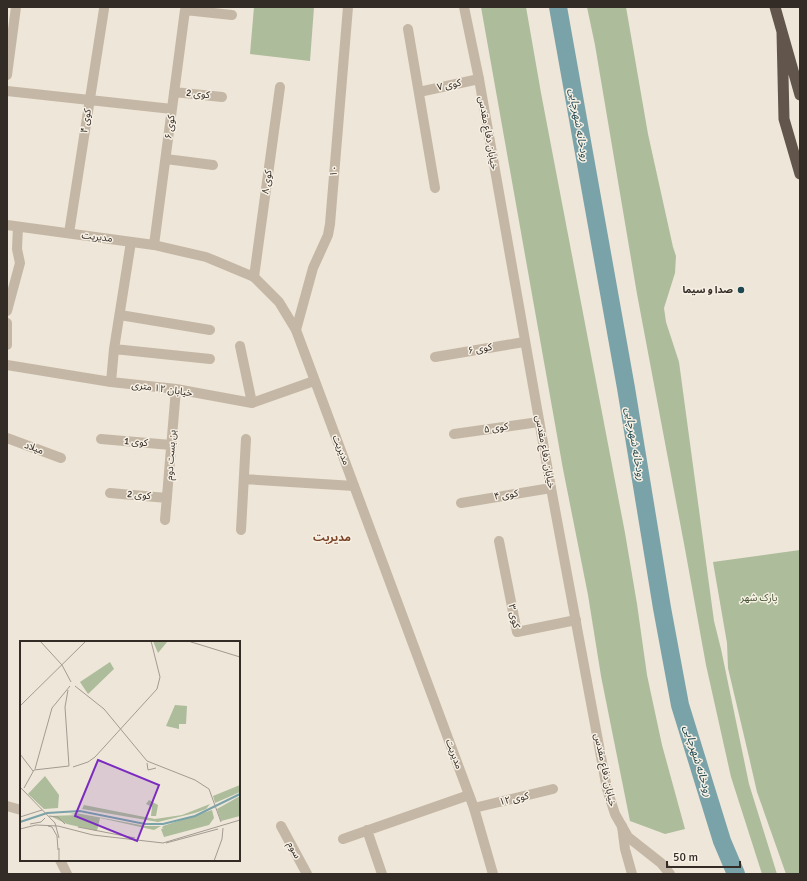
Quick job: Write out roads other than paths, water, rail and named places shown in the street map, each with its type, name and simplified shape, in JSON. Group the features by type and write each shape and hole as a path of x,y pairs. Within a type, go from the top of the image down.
{"highway":[{"path":"775,7 800,95"},
{"path":"782,32 784,119 800,174"}],"street":[{"path":"7,75 16,7"},
{"name":"۱۰","path":"296,330 313,268 328,235 330,224 348,7"},
{"name":"خیابان دفاع مقدس","path":"464,7 479,79 524,342 607,789 615,814 628,837 661,863 670,874"},
{"name":"کوی ۴","path":"69,233 104,8"},
{"name":"کوی ۶","path":"154,245 185,10 232,15"},
{"path":"408,29 435,188"},
{"name":"کوی ۷","path":"419,92 479,79"},
{"name":"کوی ۸","path":"254,277 280,87"},
{"path":"7,90 172,109"},
{"name":"کوی 2","path":"174,92 222,97"},
{"path":"166,159 213,164"},
{"name":"مدیریت","path":"7,225 154,245 206,257 254,277 279,302 296,330 474,808 493,874"},
{"path":"7,310 20,263 17,250 18,227"},
{"path":"111,382 114,350 131,242"},
{"path":"120,315 210,330"},
{"path":"7,323 7,345"},
{"name":"کوی ۶","path":"435,356 524,342"},
{"path":"240,346 252,404 314,381"},
{"path":"114,350 210,359"},
{"name":"خیابان ۱۲ متری","path":"7,365 111,382 176,389 252,404"},
{"name":"بن بست دوم","path":"165,520 176,389"},
{"name":"کوی ۵","path":"454,434 539,422"},
{"name":"میلاد","path":"7,438 61,458"},
{"name":"کوی 1","path":"101,439 172,445"},
{"path":"240,530 246,439"},
{"path":"244,479 354,486"},
{"name":"کوی ۴","path":"461,503 551,488"},
{"name":"کوی 2","path":"110,493 167,498"},
{"name":"کوی ۳","path":"499,541 517,632 576,620"},
{"name":"کوی ۱۲","path":"474,808 553,789"},
{"path":"343,839 469,795"},
{"path":"7,806 20,810"},
{"name":"سوم","path":"281,826 307,874"},
{"path":"622,826 625,849 632,874"},
{"path":"367,830 382,874"},
{"path":"60,861 67,874"}],"waterway":[{"name":"رودخانه شهرچایی","path":"558,7 626,388 662,608 680,705 722,841 736,874"}],"place":[{"name":"صدا و سیما","path":"741,290"}],"district":[{"name":"مدیریت","path":"332,537"}],"park label":[{"name":"پارک شهر","path":"759,598"}]}
